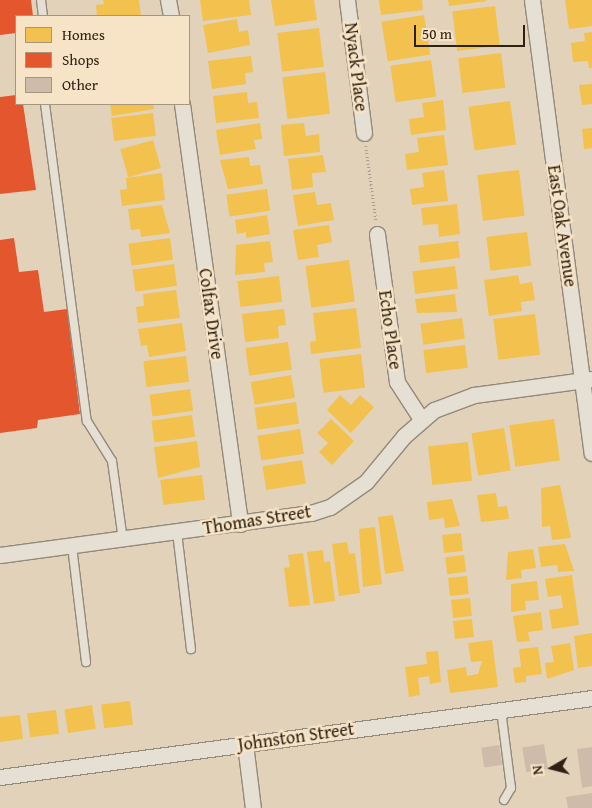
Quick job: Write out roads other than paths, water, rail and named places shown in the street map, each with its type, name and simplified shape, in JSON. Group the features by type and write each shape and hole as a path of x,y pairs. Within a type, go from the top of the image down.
{"street":[{"path":"168,0 170,15"},
{"name":"Nyack Place","path":"347,0 364,133"},
{"name":"East Oak Avenue","path":"532,0 587,380 592,453"},
{"name":"Colfax Drive","path":"182,105 240,524"},
{"name":"Echo Place","path":"377,234 397,382 421,419"},
{"name":"Thomas Street","path":"0,555 240,524 330,506 366,482 421,419 474,395 587,380"},
{"name":"Johnston Street","path":"0,777 592,698"},
{"path":"245,744 253,808"}],"lane":[{"path":"41,0 43,15"},
{"path":"45,105 87,421 112,460 124,540"},
{"path":"177,532 191,649"},
{"path":"72,546 86,662"},
{"path":"501,710 511,788 504,800"}]}
